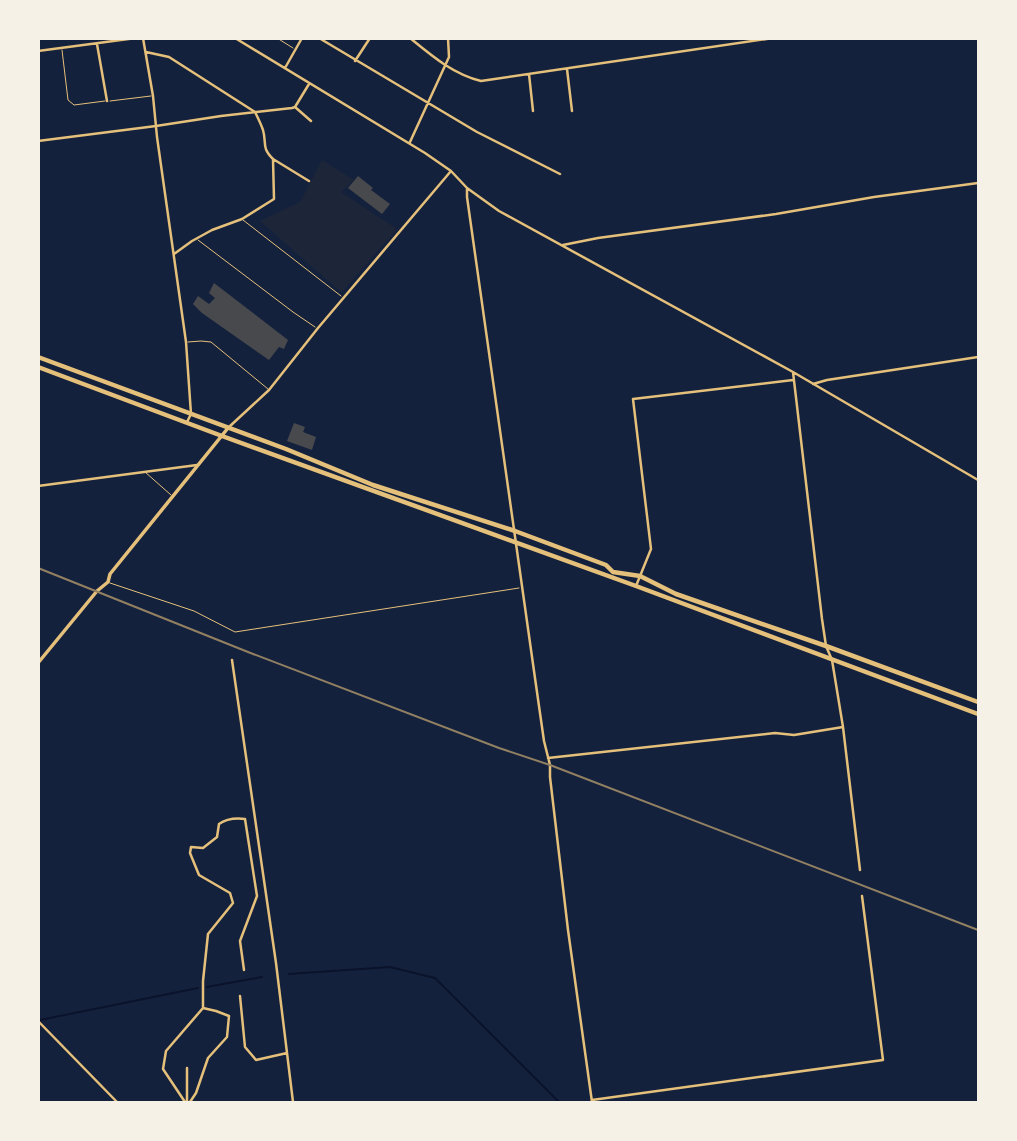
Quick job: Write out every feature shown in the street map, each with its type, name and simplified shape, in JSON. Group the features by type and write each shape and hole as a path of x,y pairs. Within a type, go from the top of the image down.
{"main road":[{"path":"38,357 373,485 515,531 606,565 613,572 640,576 676,594 978,702"},
{"path":"38,367 978,714"}],"street":[{"path":"38,51 136,38"},
{"path":"143,38 186,342 191,414 187,422"},
{"path":"235,38 451,170 467,188 499,211 793,372 978,480"},
{"path":"285,68 302,38"},
{"path":"319,38 477,132 560,174"},
{"path":"355,61 370,38"},
{"path":"410,38 445,66 467,78 481,81 774,38"},
{"path":"409,143 449,57 448,38"},
{"path":"97,44 107,101"},
{"path":"145,52 169,57 255,112 264,136 264,146 271,158 309,181"},
{"path":"566,68 572,111"},
{"path":"529,74 533,111"},
{"path":"38,141 295,107 309,84"},
{"path":"295,107 311,121"},
{"path":"174,254 196,238 242,219 274,199 273,159"},
{"path":"38,663 97,591 108,582 110,574 197,465 228,428 270,390 318,328 451,170"},
{"path":"562,246 574,242 978,183"},
{"path":"467,188 548,758 592,1101 883,1060 862,896"},
{"path":"813,384 978,357"},
{"path":"793,372 822,620 844,727 860,870"},
{"path":"636,586 651,549 633,399 793,380"},
{"path":"38,486 197,465"},
{"path":"232,660 276,963 293,1102"},
{"path":"548,758 775,733 794,735 844,727"},
{"path":"187,1102 163,1069 166,1051 203,1008 208,934 233,903 230,893 199,875 190,853 191,847 203,848 217,837 219,824 225,820 240,818 245,819 257,895 240,941 244,970"},
{"path":"240,996 246,1047 256,1060 287,1053"},
{"path":"187,1102 196,1093 208,1058 227,1037 229,1016 203,1008"},
{"path":"38,1021 117,1102"},
{"path":"187,1068 187,1102"}],"lane":[{"path":"277,38 296,50"},
{"path":"62,48 68,100 74,105 153,96"},
{"path":"242,219 343,298"},
{"path":"196,238 318,328"},
{"path":"186,342 211,342 270,390"},
{"path":"145,472 172,496"},
{"path":"108,582 194,611 236,632 522,587"}],"shaded area":[{"path":"322,160 354,180 341,192 397,229 342,292 260,221 300,202"}],"building":[{"path":"358,176 390,204 382,214 348,188"},
{"path":"214,283 288,340 284,349 279,347 269,360 202,313 193,304 198,296 209,304 215,298 209,293"},
{"path":"294,423 305,427 303,432 316,437 312,450 287,441"}],"waterway":[{"path":"289,974 390,967 435,978 559,1102"},
{"path":"207,987 262,977"},
{"path":"40,1020 198,988"}],"railway":[{"path":"38,568 248,652 978,930"}]}
